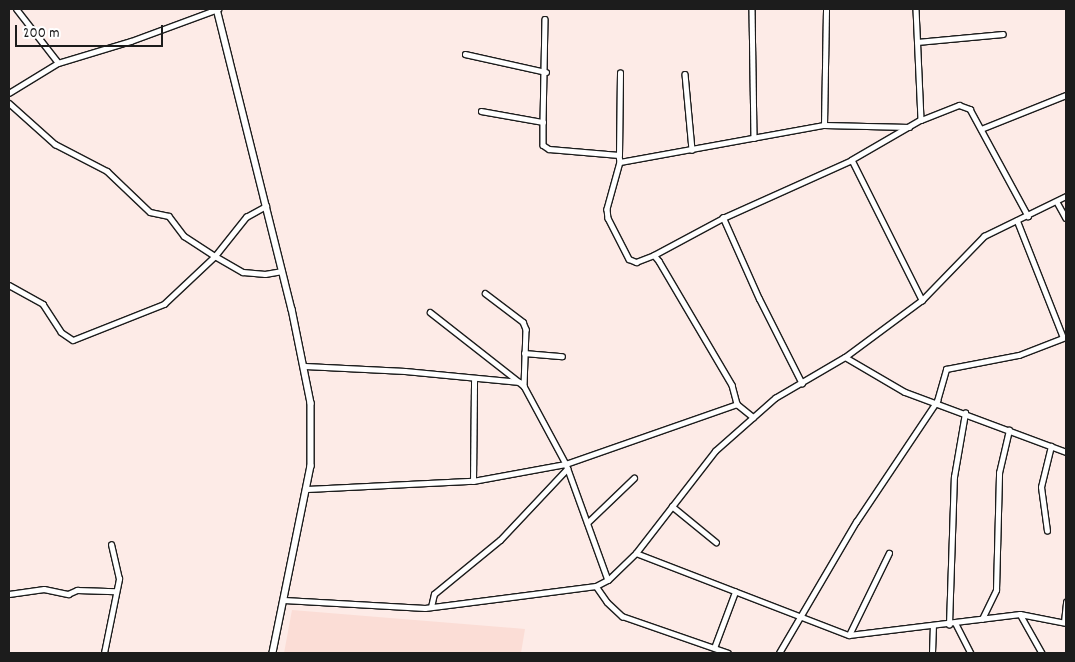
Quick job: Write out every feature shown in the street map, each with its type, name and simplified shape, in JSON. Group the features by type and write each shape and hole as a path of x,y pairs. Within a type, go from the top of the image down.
{"main road":[{"path":"218,9 304,366 312,421 307,489 273,653"}],"street":[{"path":"16,9 58,63"},
{"path":"9,93 58,63 131,41 218,9"},
{"path":"752,9 754,138"},
{"path":"824,125 826,9"},
{"path":"916,9 921,120"},
{"path":"546,19 544,145 549,149 619,155"},
{"path":"917,42 1003,34"},
{"path":"465,54 546,72"},
{"path":"620,74 620,162 607,209 608,218 629,259 636,262 654,255 723,218 852,160 921,120 962,105 970,109 1028,216"},
{"path":"685,74 692,150"},
{"path":"981,129 1066,95"},
{"path":"9,103 54,144 107,171 150,212 169,216 184,236 215,256 243,272 265,274 282,271"},
{"path":"481,111 543,122"},
{"path":"620,162 824,125 909,127"},
{"path":"852,160 922,300"},
{"path":"284,600 407,609 596,586 608,580 636,553 715,451 775,398 802,384 845,357 922,300 984,236 1066,196"},
{"path":"1057,202 1066,218"},
{"path":"9,285 43,304 61,332 73,340 164,304 215,256 246,217 266,206"},
{"path":"723,218 759,299 802,384"},
{"path":"779,653 856,522 936,401 946,369 1019,355 1065,338 1017,221"},
{"path":"654,255 732,385 737,404 753,417"},
{"path":"485,293 523,322 526,329 524,386"},
{"path":"430,312 524,386 566,466 608,580"},
{"path":"524,353 562,356"},
{"path":"845,357 882,381 1066,452"},
{"path":"304,366 406,371 474,380 519,382"},
{"path":"473,481 474,380"},
{"path":"307,489 473,481 566,466 737,404"},
{"path":"949,625 956,496 954,477 965,413"},
{"path":"982,619 996,590 1000,473 1009,430"},
{"path":"1046,531 1041,486 1051,446"},
{"path":"431,607 434,594 500,540 566,466"},
{"path":"587,523 634,478"},
{"path":"672,506 716,542"},
{"path":"104,653 116,606 115,591 119,580 112,546"},
{"path":"636,553 800,618 849,635 949,625 1020,614 1065,623 1066,602"},
{"path":"849,635 889,553"},
{"path":"596,586 607,602 622,616 728,653"},
{"path":"9,594 44,589 68,594 77,590 115,591"},
{"path":"714,648 734,592"},
{"path":"1020,614 1042,653"},
{"path":"956,624 971,653"},
{"path":"932,653 933,626"}],"shaded area":[{"path":"292,610 525,629 521,653 284,653"}]}
